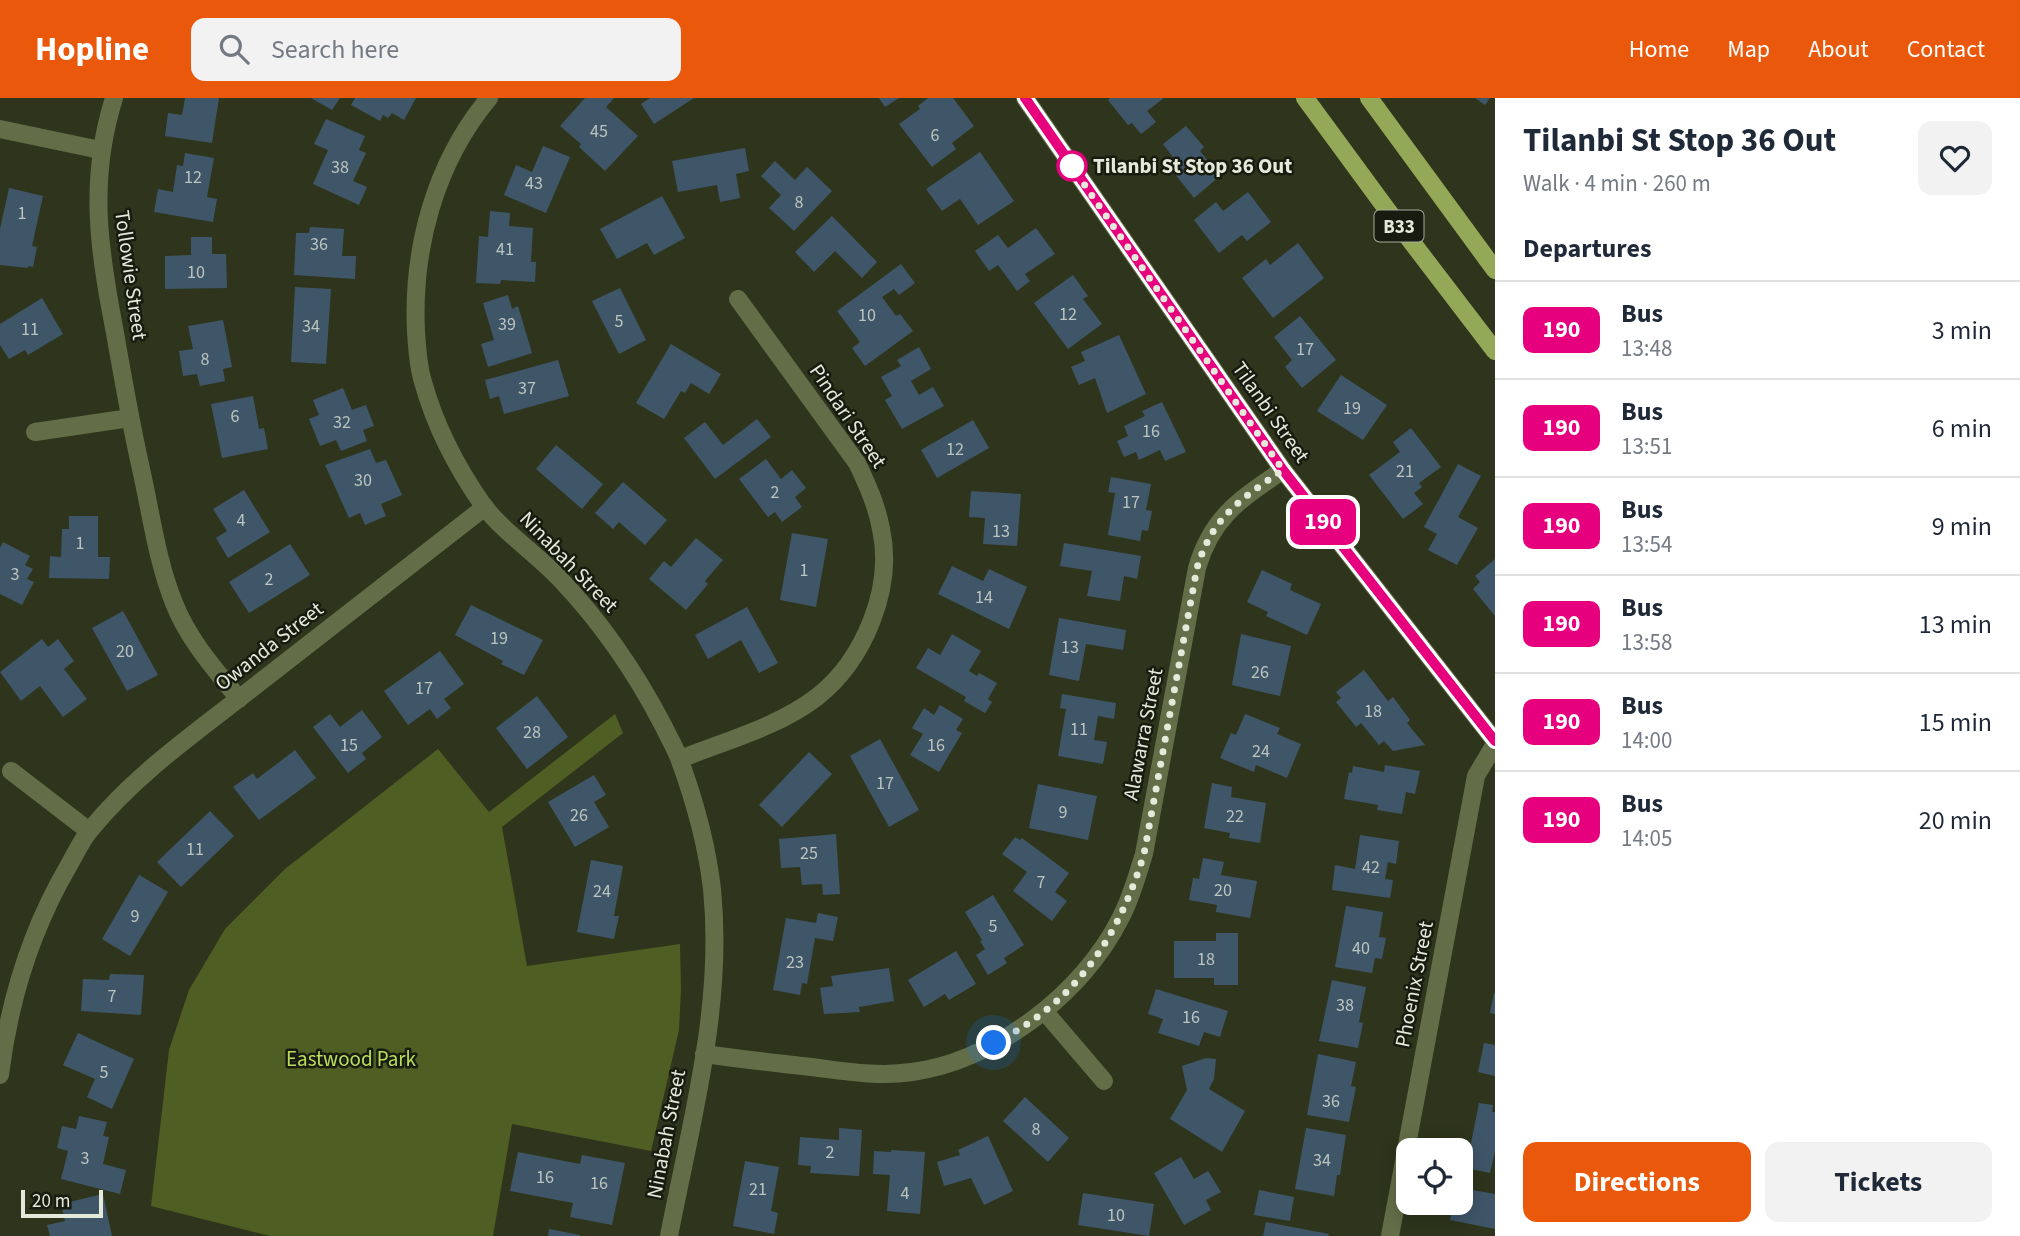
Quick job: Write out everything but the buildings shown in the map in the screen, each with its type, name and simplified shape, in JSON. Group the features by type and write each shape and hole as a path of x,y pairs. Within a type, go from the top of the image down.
{"main road":[{"name":"B33","path":"1305,98 1495,351"},
{"name":"B33","path":"1369,98 1495,270"}],"street":[{"name":"Tollowie Street","path":"114,98 100,150 97,193 99,235 130,418 162,565 173,601 186,629 239,699"},
{"name":"Ninabah Street","path":"489,98 457,143 425,225 417,264 415,303 421,378 435,419 454,459 485,507 558,577 618,649 648,696 680,759 699,822 712,890 712,984 705,1054 670,1236"},
{"name":"Tilanbi Street","path":"1025,98 1283,470 1495,743"},
{"path":"0,129 100,150"},
{"name":"Pindari Street","path":"680,759 761,727 793,712 818,696 859,649 872,620 884,561 878,518 857,463 738,299"},
{"path":"35,432 130,418"},
{"name":"Alawarra Street","path":"705,1054 877,1074 913,1072 945,1064 1010,1036 1045,1012 1079,979 1104,947 1120,919 1144,854 1197,568 1204,544 1216,524 1236,502 1283,470"},
{"name":"Owanda Street","path":"0,1075 11,1011 33,938 60,880 89,831 184,740 485,507"},
{"name":"Phoenix Street","path":"1390,1236 1476,776 1495,743"},
{"path":"11,771 89,831"},
{"path":"1045,1012 1104,1081"}],"green space":[{"name":"Eastwood Park","path":"615,714 623,733 502,827 527,966 680,944 679,1030 651,1151 512,1124 493,1236 270,1236 151,1206 169,1050 189,990 225,929 285,869 438,749 489,812"}],"bus line":[{"name":"190","path":"1025,98 1283,470 1495,741"}],"place":[{"name":"Tilanbi St Stop 36 Out","path":"1072,166"}],"route":[{"path":"994,1043 1010,1036 1045,1012 1079,979 1104,947 1120,919 1144,854 1197,568 1204,544 1216,524 1236,502 1283,470 1070,164 1072,166"}]}
